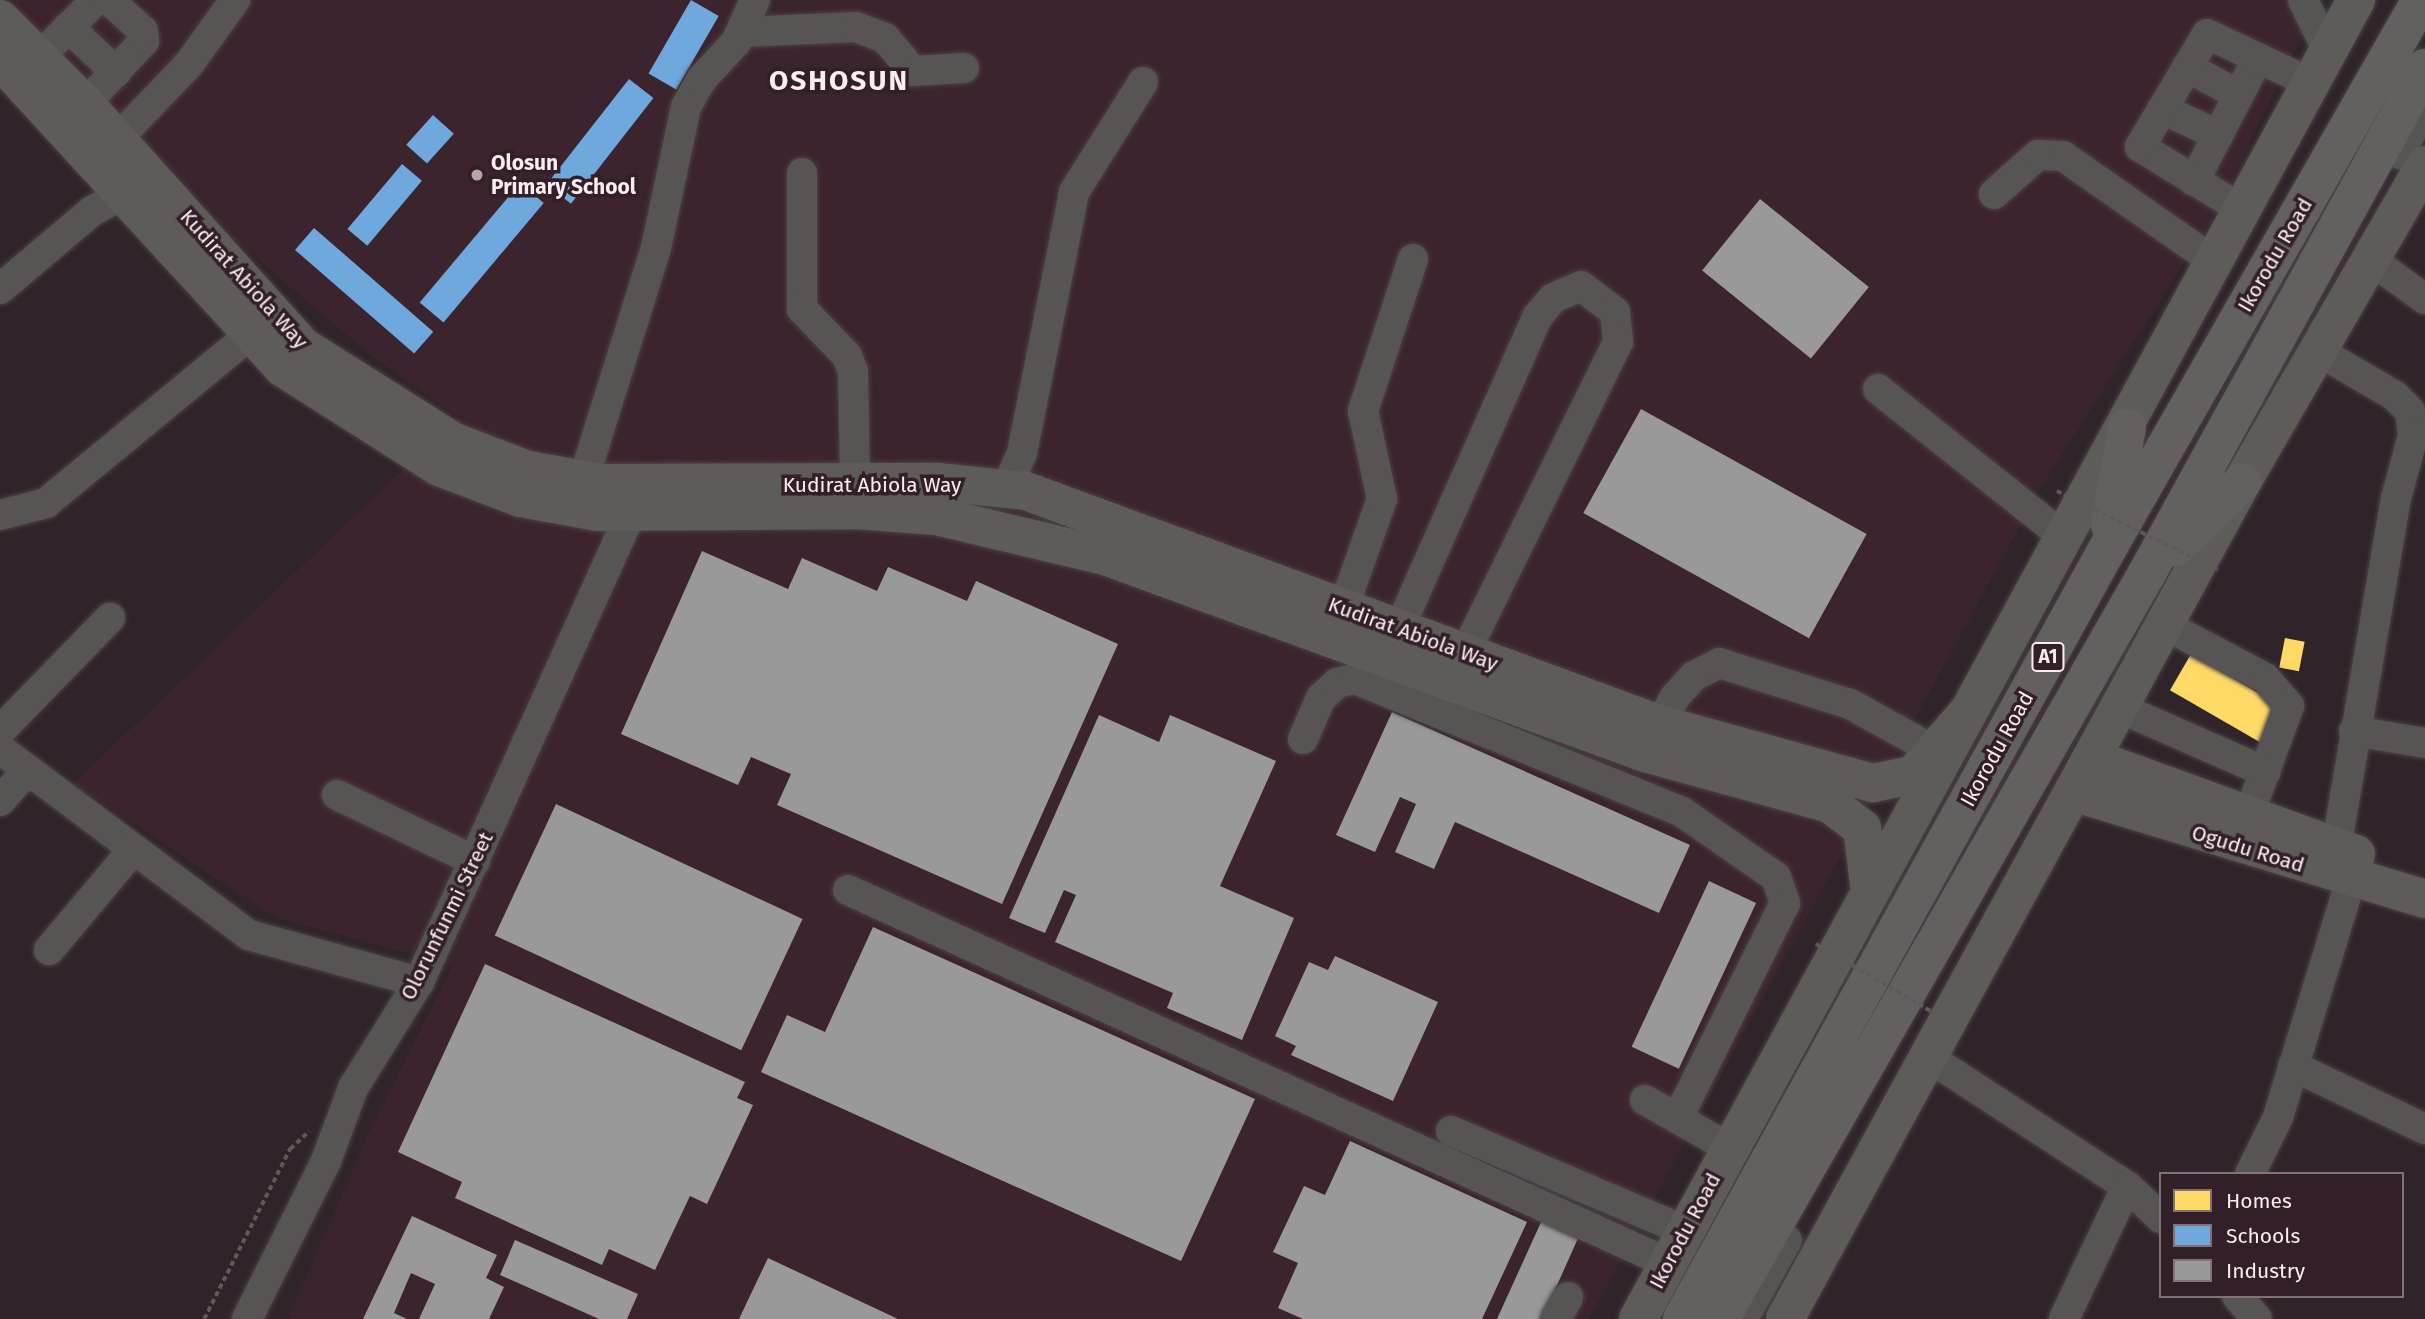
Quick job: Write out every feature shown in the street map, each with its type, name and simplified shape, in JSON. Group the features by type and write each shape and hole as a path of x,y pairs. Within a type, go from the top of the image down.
{"highway":[{"name":"Ikorodu Road","path":"1682,1319 2105,553 2421,0"},
{"name":"Ikorodu Road","path":"1720,1319 2146,575 2425,68"},
{"path":"2105,553 2127,427"},
{"path":"2146,575 2242,482"}],"main road":[{"name":"Ikorodu Road","path":"1638,1319 1869,884 2127,427 2352,2"},
{"name":"Kudirat Abiola Way","path":"0,19 85,104 126,193 283,368 439,467 521,498 638,499 855,510 999,527 1105,556 1650,738 1852,816 1867,840 1869,884"},
{"name":"Kudirat Abiola Way","path":"0,60 107,150 302,346 452,441 528,470 583,481 638,499 855,480 1006,489 1117,521 1343,609 1465,653 1650,738 1873,783 1913,775 1937,752 1968,712"},
{"path":"1785,1319 2242,482 2420,188"},
{"name":"Ogudu Road","path":"2092,758 2242,832"},
{"name":"Ogudu Road","path":"2073,792 2242,832 2343,864 2425,900"},
{"name":"Ogudu Road","path":"2343,864 2425,874"}],"street":[{"path":"39,57 96,0"},
{"path":"85,104 116,72 144,37 109,0"},
{"path":"107,150 189,64 235,0"},
{"path":"583,481 656,248 686,107 742,32 755,0"},
{"path":"2243,210 2140,147 2207,34 2258,58 2319,67 2304,0"},
{"path":"1664,1319 2115,494 2399,0"},
{"path":"68,27 116,72"},
{"path":"742,32 856,27 885,38 913,71 964,68"},
{"path":"2194,181 2258,58"},
{"path":"2187,67 2239,95"},
{"path":"1006,489 1022,453 1074,192 1143,82"},
{"path":"1743,1319 2022,811 2180,541 2425,108"},
{"path":"2162,109 2218,135"},
{"path":"1994,194 2038,155 2063,156 2215,262"},
{"path":"802,173 802,309 847,356 853,372 855,480"},
{"path":"0,289 92,211 126,193"},
{"path":"1343,609 1382,499 1363,411 1413,259"},
{"path":"2374,262 2425,299"},
{"path":"1399,629 1538,316 1553,298 1581,286 1615,312 1618,342 1465,653"},
{"path":"0,515 46,503 252,333"},
{"path":"2251,1172 2278,1117 2343,864 2354,731 2413,436 2410,411 2395,396 2320,352"},
{"path":"1878,389 2065,538"},
{"name":"Olorunfunmi Street","path":"246,1318 326,1161 353,1088 419,982 638,499"},
{"path":"0,731 110,618"},
{"path":"2165,625 2282,692 2289,713 2242,832"},
{"path":"1650,738 1694,676 1719,663 1850,704 1937,752"},
{"path":"1303,739 1321,698 1337,682 1355,679 1682,812 1776,877 1785,903 1678,1118"},
{"path":"2120,708 2266,772"},
{"path":"2354,731 2425,743"},
{"path":"0,749 26,772 249,935 419,982"},
{"path":"0,801 26,772"},
{"path":"337,794 475,861"},
{"path":"49,950 132,851"},
{"path":"848,890 1677,1247"},
{"path":"1928,1057 2127,1186 2159,1216"},
{"path":"2293,1066 2425,1129"},
{"path":"1645,1100 1729,1148"},
{"path":"1451,1131 1677,1247"},
{"path":"2064,1319 2127,1186"}],"path":[{"path":"2057,491 2218,570"},
{"path":"1815,944 1960,1028"},
{"path":"204,1319 290,1149 317,1123"}],"shaded area":[{"path":"0,0 2319,0 2217,211 2040,489 1589,1319 288,1319 367,1136 453,965 277,918 73,784 458,417 374,358 243,247 89,86 0,16"}],"building: Homes":[{"path":"2285,638 2305,642 2299,671 2279,667"},
{"path":"2191,654 2280,705 2259,742 2170,690"}],"building: Schools":[{"path":"691,0 719,16 676,90 648,74"},
{"path":"629,79 653,98 571,204 547,185"},
{"path":"433,115 454,134 427,163 406,145"},
{"path":"402,164 422,181 367,246 347,229"},
{"path":"520,183 544,203 443,322 420,303"},
{"path":"314,228 433,332 414,354 295,250"}],"building: Industry":[{"path":"1760,199 1869,287 1811,359 1702,270"},
{"path":"1641,409 1867,534 1809,638 1583,513"},
{"path":"702,551 788,589 802,558 877,591 888,567 967,601 976,581 1118,644 1002,904 777,805 791,774 751,757 738,785 621,734"},
{"path":"1392,712 1690,845 1659,913 1455,822 1434,869 1395,852 1416,804 1400,797 1375,852 1336,835"},
{"path":"1099,715 1159,742 1170,715 1276,761 1220,886 1294,918 1242,1040 1167,1008 1173,993 1055,942 1076,895 1064,890 1045,933 1009,918"},
{"path":"556,804 803,919 741,1050 495,935"},
{"path":"1709,881 1756,903 1679,1069 1632,1047"},
{"path":"873,927 1255,1099 1181,1261 761,1072 787,1015 825,1032"},
{"path":"1335,956 1438,1002 1393,1101 1291,1055 1296,1046 1275,1036 1309,962 1328,970"},
{"path":"485,964 745,1082 737,1098 753,1105 707,1204 690,1196 655,1270 609,1249 602,1265 455,1198 462,1182 398,1152"},
{"path":"1350,1141 1527,1222 1482,1319 1303,1319 1278,1308 1298,1263 1273,1252 1304,1186 1325,1195"},
{"path":"412,1216 497,1255 486,1278 504,1287 489,1319 419,1319 435,1284 411,1273 394,1313 407,1319 363,1319"},
{"path":"1542,1220 1579,1236 1542,1319 1497,1319"},
{"path":"515,1240 638,1294 627,1319 599,1319 500,1275"},
{"path":"768,1258 898,1319 739,1319"}],"place":[{"name":"Olosun Primary School","path":"477,175"}],"district":[{"name":"OSHOSUN","path":"839,81"}]}
